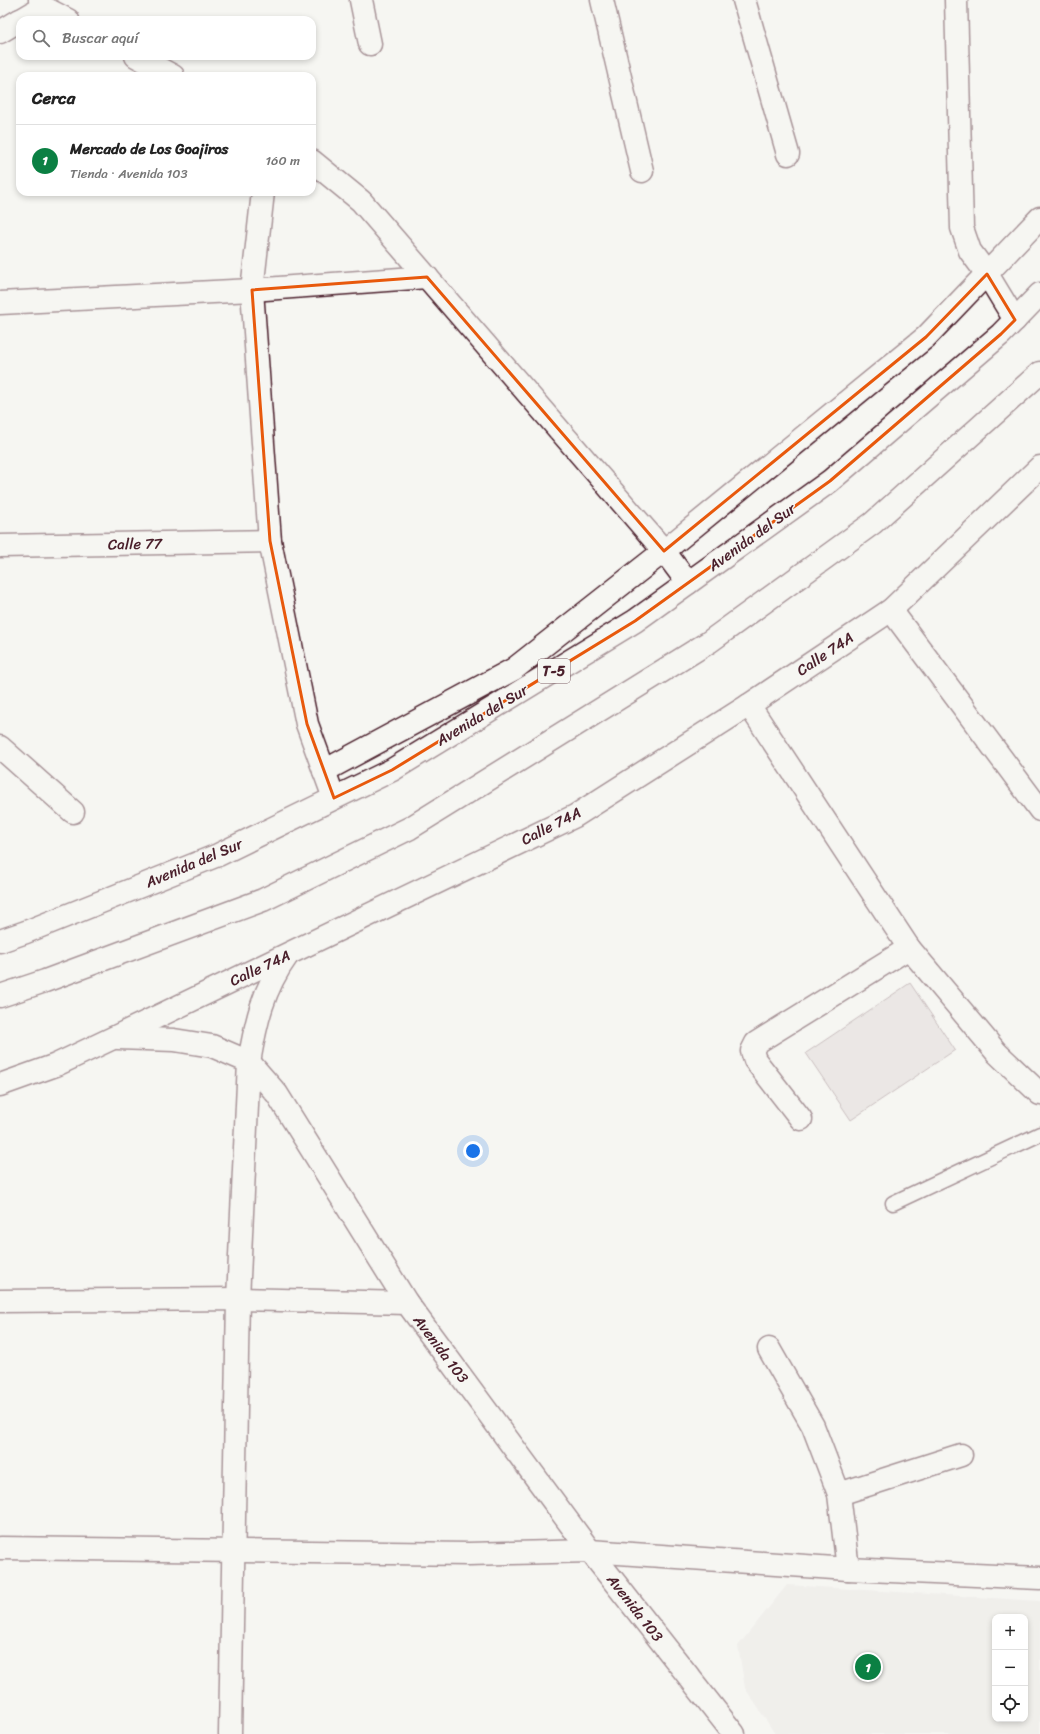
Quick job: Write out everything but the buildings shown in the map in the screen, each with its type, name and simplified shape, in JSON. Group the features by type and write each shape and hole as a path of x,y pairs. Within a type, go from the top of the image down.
{"main road":[{"path":"361,0 370,44"},
{"path":"602,0 642,171"},
{"path":"744,0 788,154"},
{"path":"956,0 962,228 970,251 987,274 1015,320"},
{"path":"25,16 42,3 62,16"},
{"path":"0,32 16,22"},
{"path":"143,60 166,72"},
{"path":"316,164 361,201 664,551 688,584"},
{"path":"263,196 252,290 270,541 307,724 334,798"},
{"path":"324,771 514,669 664,551 926,337 1040,218"},
{"path":"0,303 252,290 428,277"},
{"name":"Avenida del Sur","path":"0,941 218,855 392,770 635,621 830,481 1001,334 1040,294"},
{"path":"0,996 263,900 410,828 721,632 872,523 1040,372"},
{"name":"Calle 74A","path":"0,1085 56,1065 287,956 575,816 749,705 891,610 1040,467"},
{"name":"Calle 77","path":"0,546 270,541"},
{"path":"891,610 1040,810"},
{"path":"749,705 909,948 997,1053 1040,1094"},
{"path":"4,756 73,812"},
{"path":"801,1119 755,1060 752,1051 756,1043 909,948"},
{"path":"230,1734 238,1299 249,1062 254,1037 268,988 287,956"},
{"name":"Avenida 103","path":"115,1037 174,1040 212,1046 249,1062 278,1094 407,1303 590,1551 734,1734"},
{"path":"0,1301 238,1299 407,1303"},
{"path":"769,1349 813,1426 839,1494 848,1569"},
{"path":"839,1494 961,1455"},
{"path":"0,1548 233,1549 469,1554 590,1551 848,1569 1040,1578"}],"lane":[{"path":"892,1203 1040,1134"}],"highlighted area":[{"path":"987,274 1015,320 1001,334 830,481 635,621 392,770 334,798 307,724 270,541 252,290 427,277 664,551 926,337"}],"shaded area":[{"path":"910,983 955,1050 851,1120 806,1053"},
{"path":"787,1585 1040,1601 1040,1734 775,1734 745,1688 738,1646"}],"place":[{"name":"Mercado de Los Goajiros","path":"868,1667"}]}
